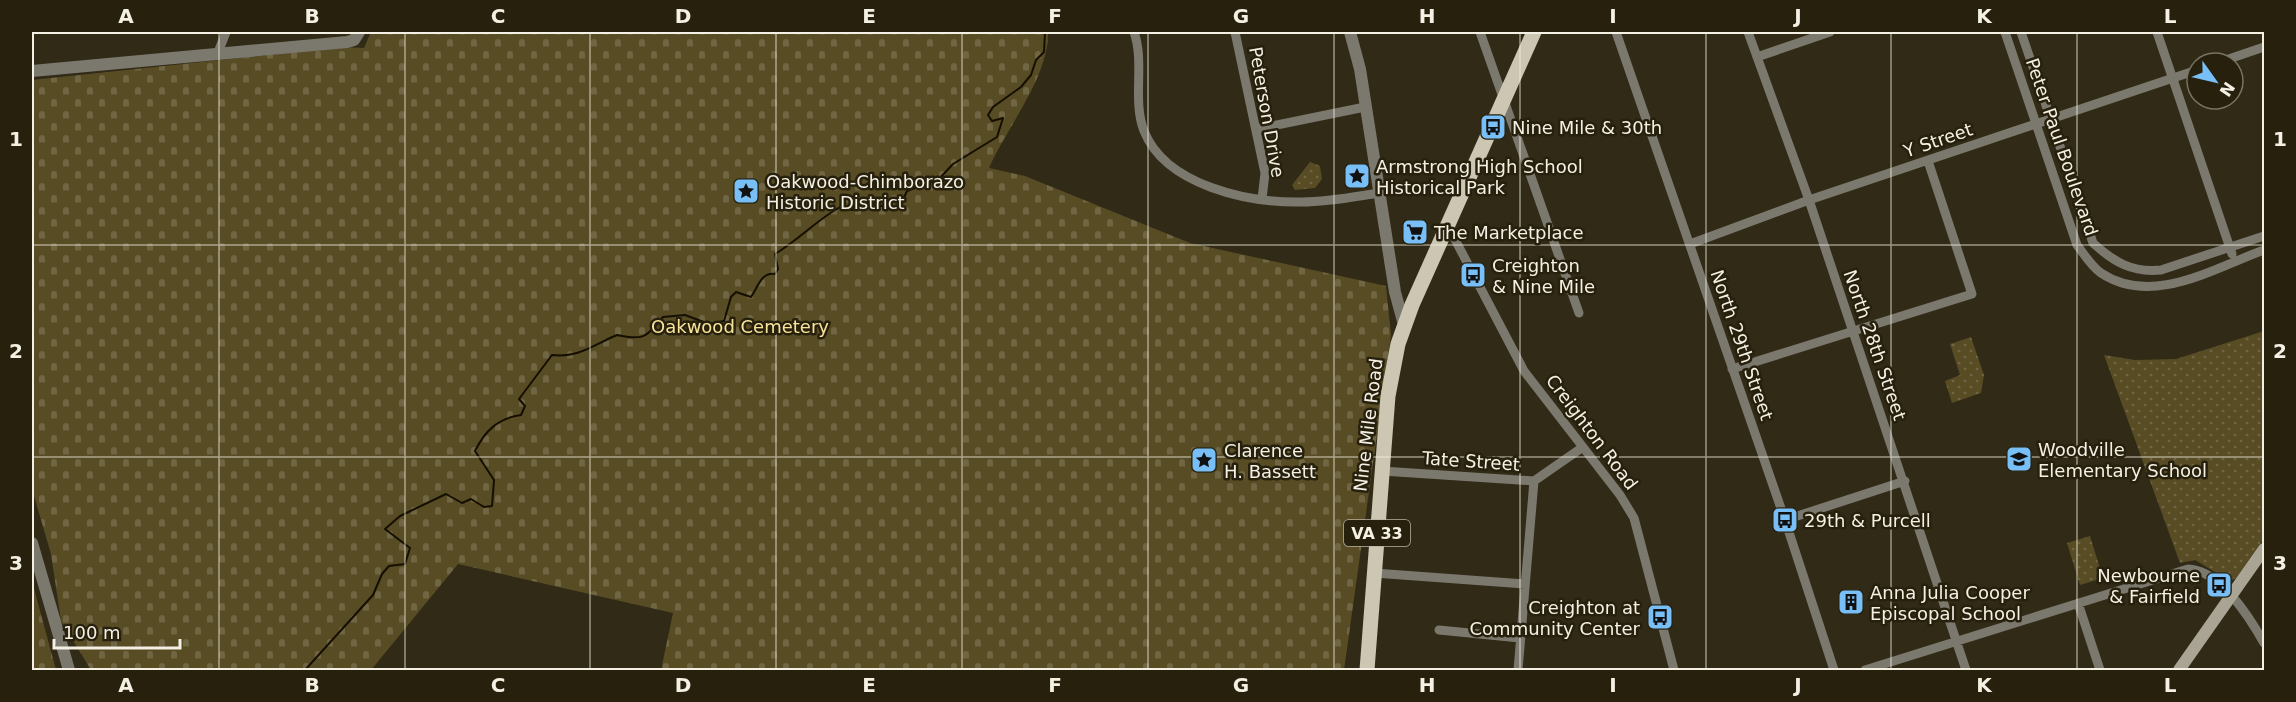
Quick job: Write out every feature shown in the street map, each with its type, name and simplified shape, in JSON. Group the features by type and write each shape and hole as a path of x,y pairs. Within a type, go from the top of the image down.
{"main road":[{"name":"Nine Mile Road","path":"1367,670 1388,396 1404,326 1534,32"},
{"path":"2179,670 2265,549"}],"street":[{"path":"217,55 226,32"},
{"path":"1136,32 1142,123 1159,156 1179,171 1210,186 1262,199 1303,202 1379,193"},
{"name":"Peterson Drive","path":"1235,32 1257,129 1265,177 1262,199"},
{"path":"1350,32 1365,106 1395,292 1404,326"},
{"path":"1480,32 1579,313"},
{"name":"North 29th Street","path":"1616,32 1785,520 1834,670"},
{"name":"North 28th Street","path":"1749,32 1905,481 1966,670"},
{"path":"1757,57 1830,32"},
{"name":"Peter Paul Boulevard","path":"2005,32 2077,244 2101,273 2132,287 2150,288 2175,283 2265,250"},
{"name":"Peter Paul Boulevard","path":"2021,32 2093,243 2109,258 2129,269 2144,272 2161,270 2265,236"},
{"path":"2157,32 2234,261"},
{"path":"32,71 217,55 357,36"},
{"path":"2245,54 2265,47"},
{"name":"Y Street","path":"1690,244 1809,200 2185,74"},
{"path":"1257,129 1365,106"},
{"path":"1732,369 1972,294 1928,161"},
{"name":"Creighton Road","path":"1449,228 1524,371 1620,495 1634,518 1674,670"},
{"name":"Tate Street","path":"1382,471 1534,481 1584,447"},
{"path":"1518,670 1534,481"},
{"path":"1785,520 1905,481"},
{"path":"32,543 69,670"},
{"path":"1865,670 2188,569 2201,572 2232,596 2248,615 2265,643"},
{"path":"1374,573 1525,584"},
{"path":"2078,603 2100,670"},
{"path":"1439,630 1521,633"}],"green space":[{"name":"Oakwood Cemetery","path":"371,32 1048,32 1042,66 1035,84 989,168 1025,176 1190,243 1386,286 1391,335 1344,670 661,670 673,613 458,564 371,670 91,670 61,621 51,554 32,489 32,80 343,47 364,48"},
{"path":"1310,162 1320,166 1322,179 1315,188 1295,190 1292,185"},
{"path":"2264,331 2264,538 2236,578 2230,581 2195,560 2180,563 2104,355 2135,360 2176,359"},
{"path":"1971,337 1984,375 1981,393 1952,403 1945,381 1960,375 1950,344"},
{"path":"2090,536 2103,578 2080,585 2067,543"},
{"path":"32,581 56,670 32,670"}],"waterway":[{"path":"305,670 373,595 382,574 389,566 405,564 410,548 385,529 400,516 446,494 462,503 471,499 484,507 492,506 494,480 475,451 483,437 499,422 521,415 525,406 519,399 552,355 578,353 617,335 633,338 644,336 663,317 685,315 709,324 724,321 731,297 736,292 751,297 763,278 766,275 775,274 778,269 775,254 832,212 840,207 852,210 874,203 891,210 897,209 907,191 939,179 953,164 997,137 1003,118 992,121 988,115 993,107 1021,87 1031,75 1036,60 1044,52 1045,32"}],"place":[{"name":"Nine Mile & 30th","path":"1493,127"},
{"name":"Armstrong High School Historical Park","path":"1357,176"},
{"name":"Oakwood-Chimborazo Historic District","path":"746,191"},
{"name":"The Marketplace","path":"1415,232"},
{"name":"Creighton & Nine Mile","path":"1473,275"},
{"name":"Woodville Elementary School","path":"2019,459"},
{"name":"Clarence H. Bassett","path":"1204,460"},
{"name":"29th & Purcell","path":"1785,520"},
{"name":"Newbourne & Fairfield","path":"2219,585"},
{"name":"Anna Julia Cooper Episcopal School","path":"1851,602"},
{"name":"Creighton at Community Center","path":"1660,617"}]}
